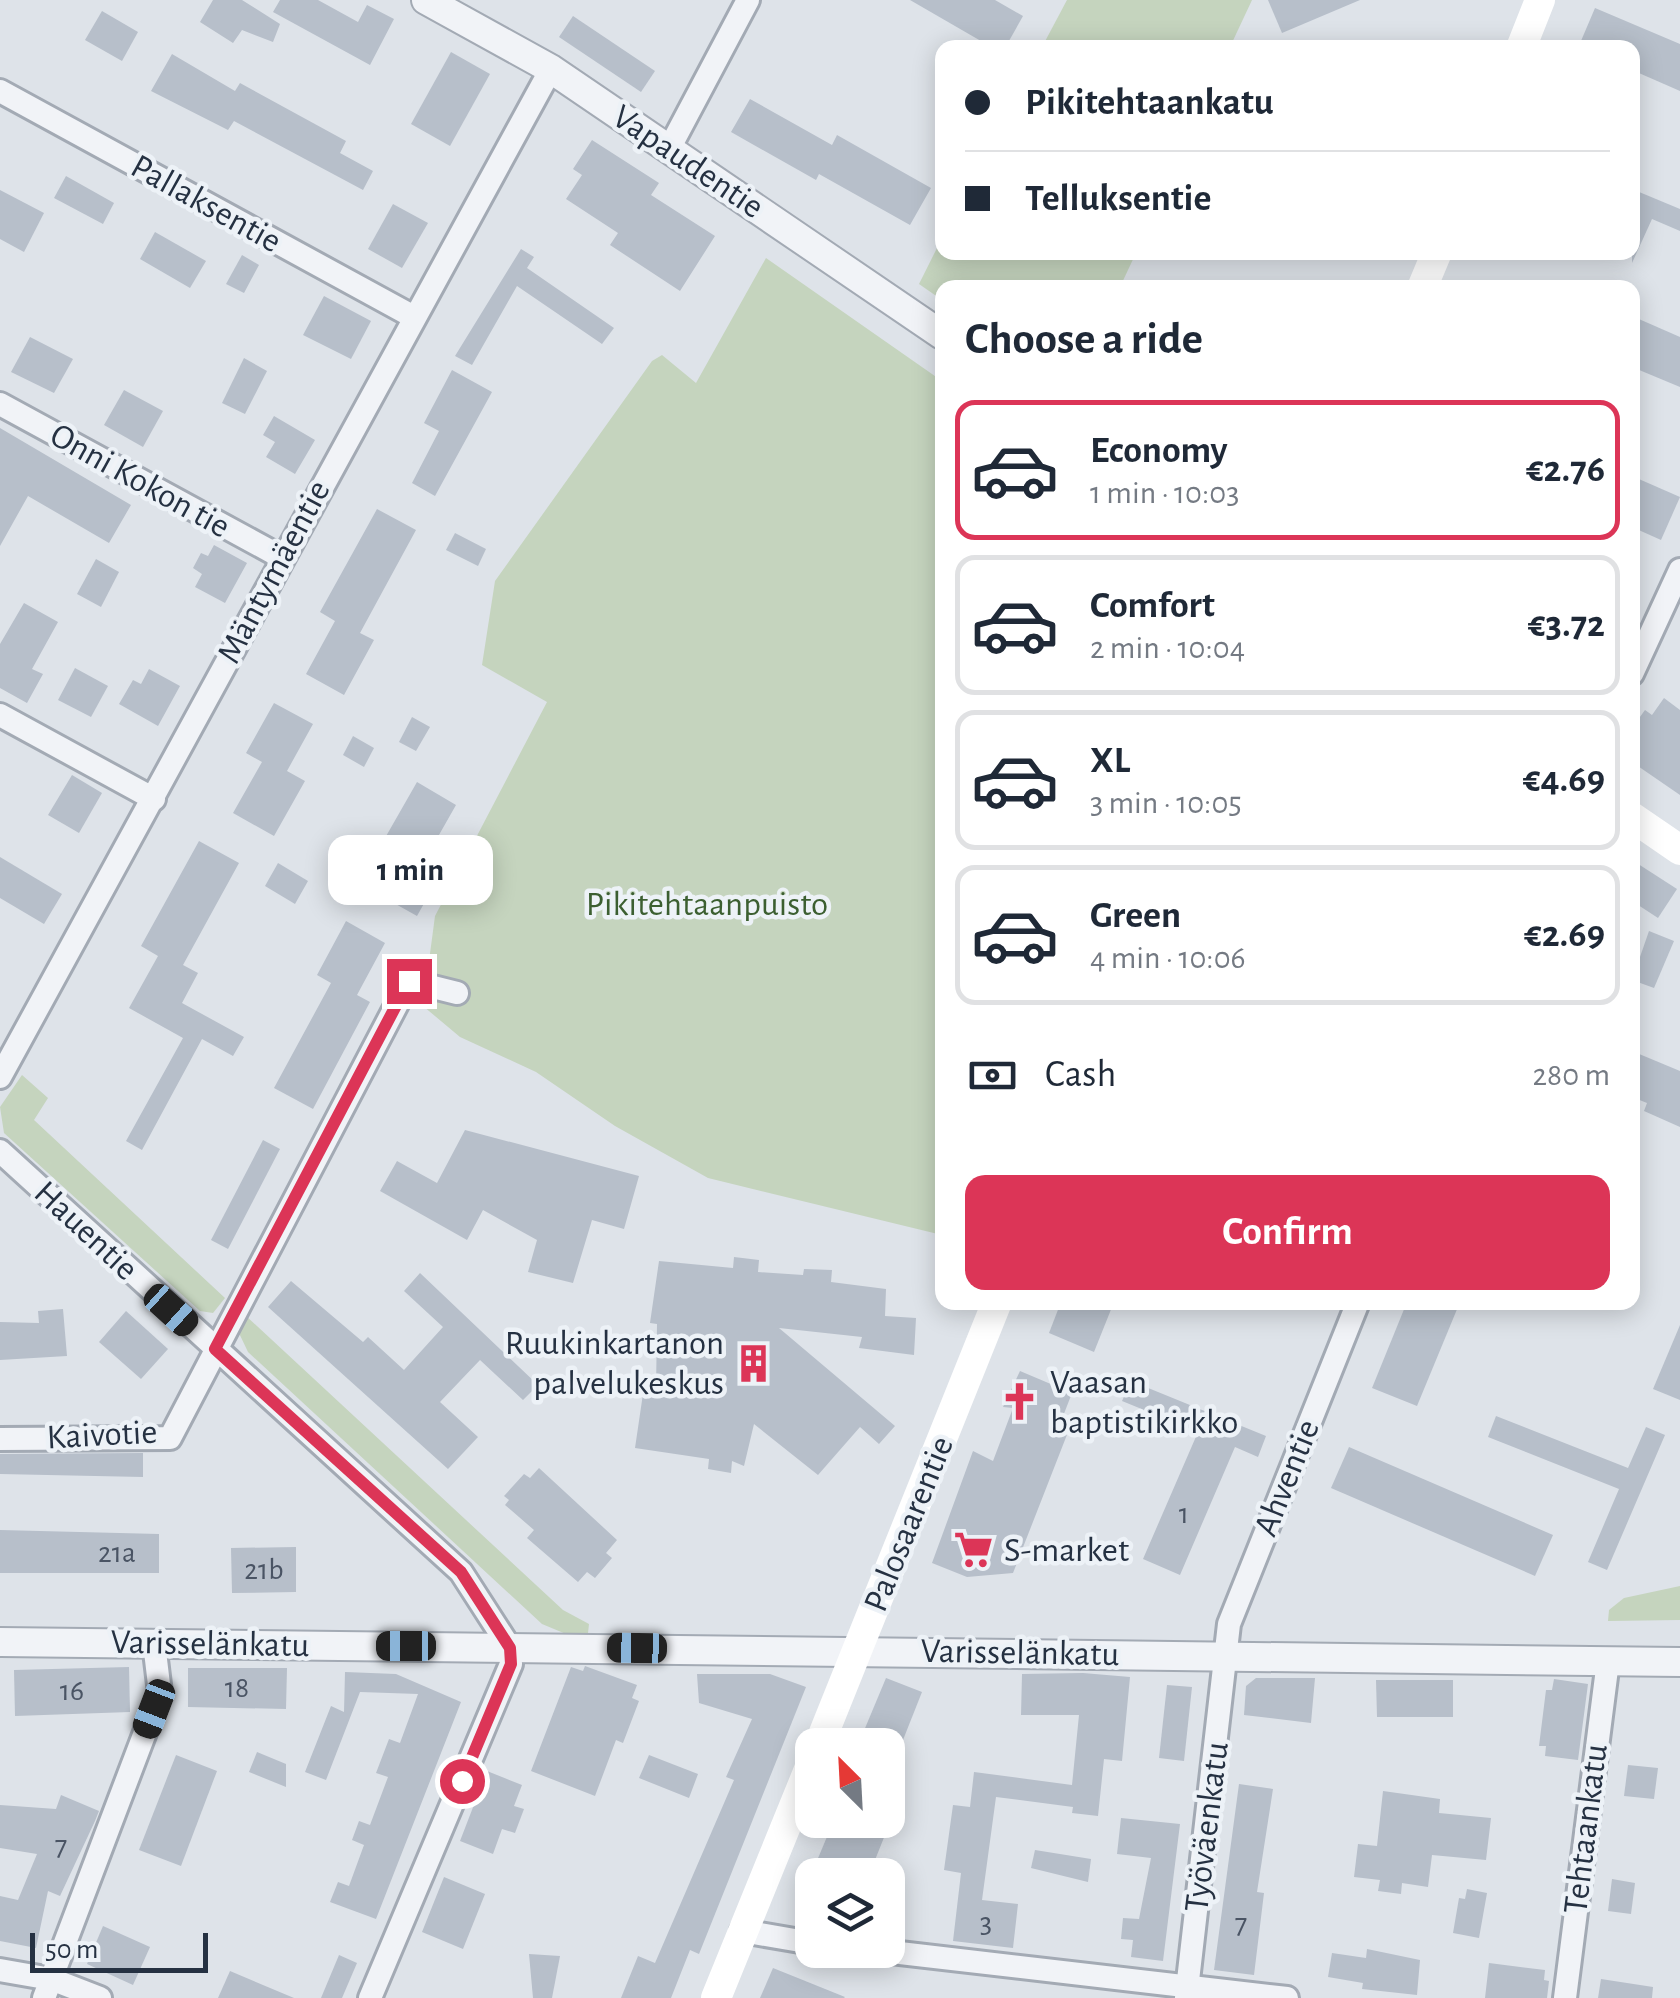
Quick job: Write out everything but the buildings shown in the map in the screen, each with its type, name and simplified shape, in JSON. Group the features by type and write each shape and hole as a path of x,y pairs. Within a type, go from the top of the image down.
{"main road":[{"path":"1524,40 1540,0"},
{"path":"1640,822 1680,850"},
{"name":"Palosaarentie","path":"827,1728 993,1310"},
{"path":"716,1998 795,1803"}],"street":[{"name":"Vapaudentie","path":"426,0 551,68 935,330"},
{"path":"669,149 748,0"},
{"name":"Mäntymäentie","path":"0,1076 154,799 412,316 551,68"},
{"name":"Pallaksentie","path":"0,92 412,316"},
{"name":"Onni Kokon tie","path":"0,404 281,558"},
{"path":"1640,657 1678,578"},
{"path":"0,715 154,799"},
{"path":"215,1349 409,981 458,993"},
{"name":"Hauentie","path":"0,1151 461,1572 510,1648"},
{"name":"Ahventie","path":"1227,1656 1229,1624 1355,1310"},
{"name":"Kaivotie","path":"0,1440 170,1438 215,1349"},
{"name":"Varisselänkatu","path":"0,1642 860,1649 1680,1662"},
{"path":"48,1989 160,1693 154,1644"},
{"path":"370,1998 511,1664 510,1648"},
{"name":"Työväenkatu","path":"1186,1992 1227,1656"},
{"name":"Tehtaankatu","path":"1565,1998 1608,1661"},
{"path":"742,1931 795,1940"},
{"path":"905,1954 1186,1992 1288,1998"},
{"path":"0,1970 48,1989 100,1998"}],"green space":[{"path":"1067,0 1252,0 1233,40 1046,40"},
{"path":"935,252 935,260 1133,260 1123,280 935,280 935,295 919,284"},
{"name":"Pikitehtaanpuisto","path":"766,258 935,376 935,1233 708,1178 615,1126 536,1072 460,1037 423,1006 435,916 547,702 482,665 495,581 652,361 662,355 696,383"},
{"path":"22,1075 48,1098 34,1120 225,1298 213,1313 200,1311 4,1133 0,1107"},
{"path":"244,1314 563,1610 589,1624 588,1633 566,1634 542,1624 248,1352 238,1331"},
{"path":"1680,1586 1680,1620 1608,1621 1609,1610 1624,1598"}],"place":[{"name":"Ruukinkartanon palvelukeskus","path":"754,1363"},
{"name":"Vaasan baptistikirkko","path":"1020,1402"},
{"name":"S-market","path":"974,1550"}],"route":[{"path":"409,981 215,1349 461,1572 510,1648 511,1664 462,1781"}]}
